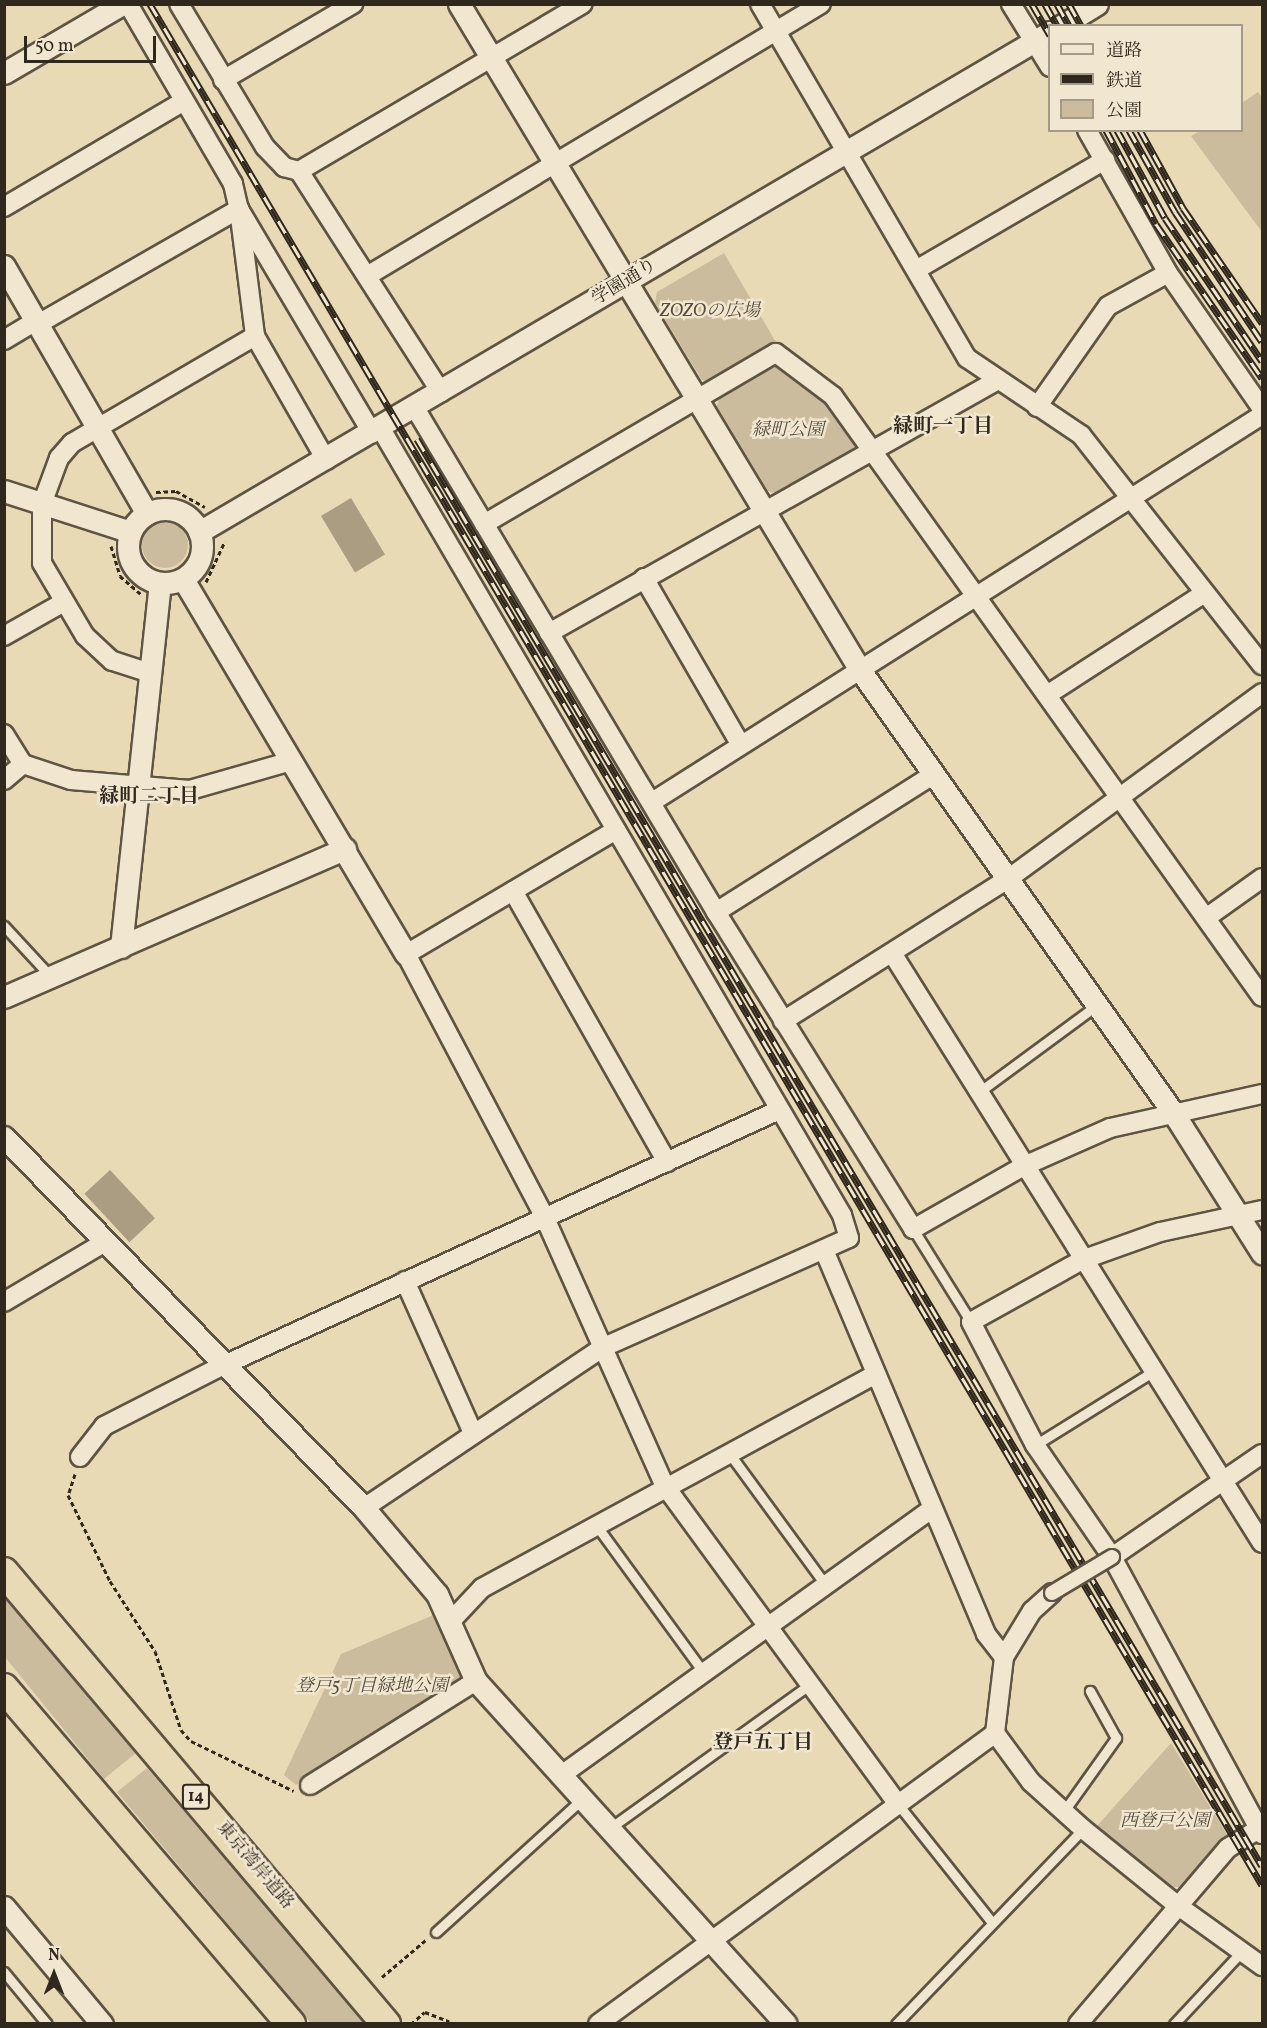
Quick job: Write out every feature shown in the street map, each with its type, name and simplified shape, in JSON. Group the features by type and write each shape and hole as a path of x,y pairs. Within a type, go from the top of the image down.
{"highway":[{"name":"東京湾岸道路","path":"4,1572 386,2024"},
{"path":"4,1688 290,2023"}],"street":[{"path":"4,73 122,4"},
{"path":"128,4 233,184 239,209 255,336 326,460"},
{"path":"179,4 265,147 284,167 299,171 441,392"},
{"path":"223,80 352,4"},
{"path":"459,4 860,670 1174,1114 1263,1253"},
{"path":"299,171 582,4"},
{"path":"760,4 968,358 996,381 1081,435 1203,594 1263,665"},
{"path":"367,276 556,165 820,4"},
{"path":"1011,4 1041,37 1048,60"},
{"path":"1064,24 1097,4"},
{"name":"学園通り","path":"199,532 377,431 1041,37"},
{"path":"4,207 184,101"},
{"path":"1088,132 1168,273 1263,409"},
{"path":"916,270 1105,160"},
{"path":"4,340 239,209"},
{"path":"239,209 377,431 616,830 843,1215 849,1238 604,1347 473,1432 363,1508"},
{"path":"4,267 96,426 148,504 177,512 199,532 201,554 191,584 291,761 406,954 544,1216 665,1486 897,1803"},
{"path":"1037,407 1108,306 1168,273"},
{"path":"150,673 96,649 64,602 39,549 42,504 59,458 96,426 255,336"},
{"path":"484,524 776,353 833,396 1263,997"},
{"path":"549,633 763,509 996,381"},
{"path":"415,408 716,912 913,1229 1024,1166 1110,1128 1263,1094"},
{"path":"652,802 1263,415"},
{"path":"4,491 121,534 133,565 154,590 150,673 121,947"},
{"path":"121,534 148,504"},
{"path":"644,578 741,745"},
{"path":"154,590 191,584"},
{"path":"1047,695 1203,594"},
{"path":"4,636 64,602"},
{"path":"783,1021 1008,879 1263,693"},
{"path":"4,734 23,764 71,780 190,790 291,761"},
{"path":"4,780 23,764"},
{"path":"716,912 933,775"},
{"path":"406,954 616,830"},
{"path":"4,997 345,849"},
{"path":"1206,918 1263,878"},
{"path":"513,891 667,1162"},
{"path":"892,953 1263,1543"},
{"path":"80,1457 104,1426 222,1366 544,1216 780,1110"},
{"path":"4,1137 222,1366 363,1508 436,1594 451,1621 476,1681 786,2024"},
{"path":"1078,2024 1177,1905 1228,1848 1262,1830 1112,1557 1035,1445 971,1322 1084,1260 1160,1232 1263,1210"},
{"path":"4,1302 105,1242"},
{"path":"824,1250 874,1375 986,1634 1004,1657"},
{"path":"405,1281 473,1432"},
{"path":"451,1621 482,1588 665,1486 874,1375"},
{"path":"1263,1454 1112,1557 1052,1593 1032,1611 1004,1657 995,1733 1031,1782 1083,1829 1177,1905 1263,1966"},
{"path":"560,1776 932,1509"},
{"path":"310,1785 476,1681"},
{"path":"598,2024 715,1943 897,1803 995,1733"},
{"path":"4,1907 102,2024"}],"lane":[{"path":"4,926 51,977"},
{"path":"979,1092 1097,1005"},
{"path":"913,1229 971,1322"},
{"path":"1035,1445 1154,1371"},
{"path":"728,1452 825,1584"},
{"path":"596,1525 703,1672"},
{"path":"610,1828 809,1685"},
{"path":"1064,1811 1116,1738 1090,1691"},
{"path":"436,1932 583,1798"},
{"path":"897,1803 990,1920"},
{"path":"896,2024 990,1920 1083,1829"},
{"path":"1174,2024 1243,1950"},
{"path":"4,1972 47,2024"}],"path":[{"path":"148,504 176,491 205,507 210,504"},
{"path":"121,534 120,576 154,590"},
{"path":"191,584 212,576 225,541"},
{"path":"80,1457 68,1495 110,1581 155,1651 181,1730 191,1741 299,1793 310,1785"},
{"path":"382,1977 436,1932"},
{"path":"411,2024 425,2012 448,2021"},
{"path":"423,2024 438,2024"}],"green space":[{"path":"1258,92 1262,98 1262,232 1191,136 1198,132 1243,132 1243,102"},
{"name":"ZOZOの広場","path":"724,253 777,344 712,383 702,380 655,303 657,292"},
{"name":"緑町公園","path":"780,364 828,401 856,440 853,451 778,494 768,491 717,406 720,395"},
{"path":"165,522 181,529 188,545 181,561 165,568 149,561 142,545 149,529"},
{"path":"4,1594 137,1752 104,1779 5,1657"},
{"name":"登戸5丁目緑地公園","path":"436,1614 465,1675 463,1682 296,1785 284,1775 341,1654"},
{"name":"西登戸公園","path":"1171,1743 1228,1836 1181,1887 1170,1887 1097,1826"},
{"path":"147,1768 366,2023 311,2023 117,1792"}],"shaded area":[{"path":"351,498 385,555 355,573 321,516"},
{"path":"110,1170 155,1218 129,1242 84,1194"}],"railway":[{"path":"150,4 1262,1885"},
{"path":"1032,4 1048,32"},
{"path":"1045,4 1056,24"},
{"path":"1057,4 1068,24"},
{"path":"1069,4 1080,24"},
{"path":"1107,132 1156,224 1262,378"},
{"path":"1118,132 1165,218 1262,361"},
{"path":"1130,132 1175,212 1262,342"},
{"path":"1141,132 1183,208 1262,323"},
{"path":"417,439 1262,1866"}],"district":[{"name":"緑町一丁目","path":"943,427"},
{"name":"緑町二丁目","path":"149,797"},
{"name":"登戸五丁目","path":"763,1743"}]}
